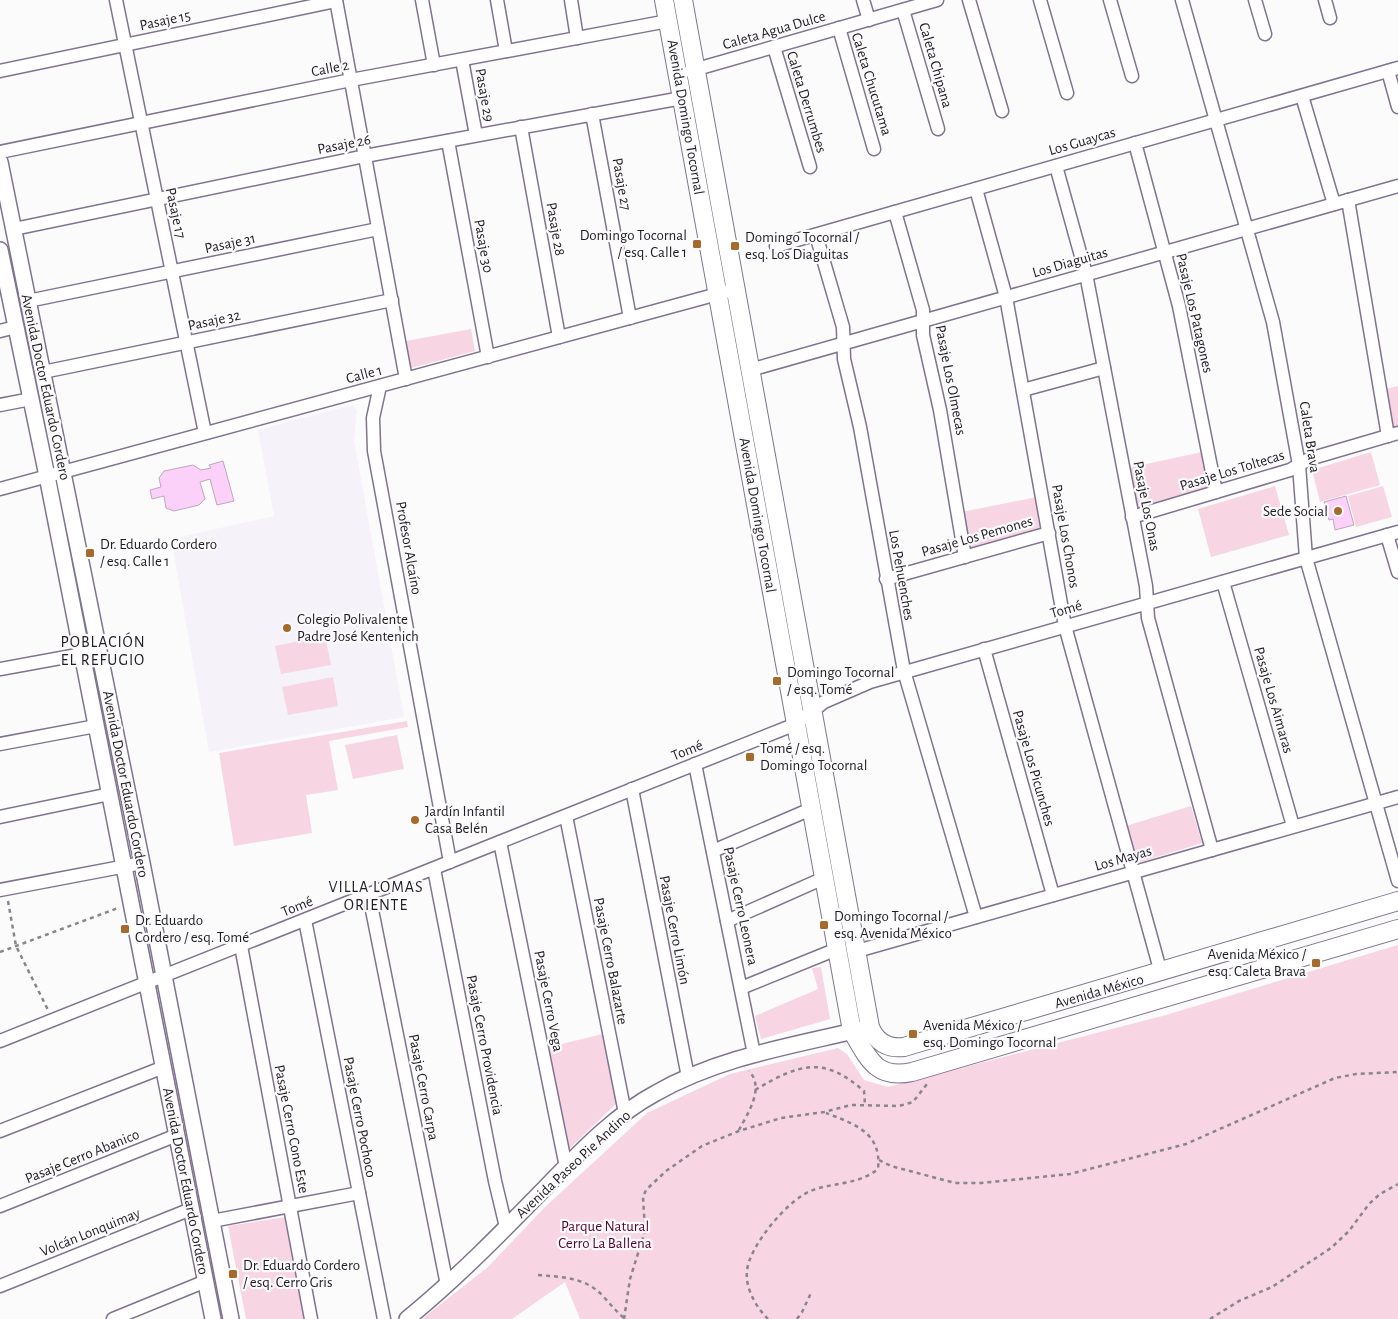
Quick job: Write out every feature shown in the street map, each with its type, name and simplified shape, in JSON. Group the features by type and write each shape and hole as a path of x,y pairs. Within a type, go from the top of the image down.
{"main road":[{"name":"Avenida Domingo Tocornal","path":"664,0 852,1031"},
{"name":"Avenida Domingo Tocornal","path":"683,0 870,1026"},
{"name":"Avenida México","path":"870,1026 882,1043 893,1047 904,1046 1161,973 1398,901"},
{"name":"Avenida México","path":"852,1031 870,1060 885,1072 906,1073 1398,929"}],"street":[{"name":"Pasaje 17","path":"116,0 204,433"},
{"name":"Pasaje 15","path":"0,71 336,0"},
{"path":"336,0 406,379"},
{"path":"422,0 434,65"},
{"path":"497,0 506,51"},
{"path":"571,0 578,38"},
{"path":"863,0 869,20"},
{"name":"Caleta Agua Dulce","path":"678,75 934,0"},
{"path":"969,0 1002,111"},
{"path":"1040,0 1067,93"},
{"path":"1110,0 1132,76"},
{"name":"Caleta Brava","path":"1182,0 1248,228 1273,322 1299,465 1306,558 1398,880"},
{"path":"1255,0 1265,34"},
{"path":"1325,0 1330,18"},
{"name":"Caleta Chipana","path":"903,10 938,129"},
{"name":"Calle 2","path":"0,152 351,80 668,21"},
{"name":"Caleta Chucutama","path":"839,28 874,149"},
{"name":"Caleta Derrumbes","path":"774,47 810,167"},
{"name":"Pasaje 29","path":"462,60 476,135"},
{"path":"1393,69 1398,107"},
{"name":"Los Guaycas","path":"776,246 1393,69"},
{"path":"1302,96 1334,204"},
{"name":"Pasaje 26","path":"14,229 365,156 682,98"},
{"name":"Pasaje 27","path":"592,114 630,318"},
{"name":"Pasaje 28","path":"521,127 559,337"},
{"name":"Pasaje 30","path":"448,141 488,357"},
{"name":"Pasaje Los Patagones","path":"1135,143 1179,306 1216,492"},
{"name":"Avenida Doctor Eduardo Cordero","path":"0,162 165,976 231,1319"},
{"name":"Pasaje Los Onas","path":"1056,166 1086,274 1132,517 1148,618 1212,850"},
{"name":"Los Diaguitas","path":"750,370 1398,186"},
{"name":"Pasaje Los Chonos","path":"976,189 1006,297 1066,626 1161,973"},
{"path":"1348,200 1393,435"},
{"name":"Pasaje Los Olmecas","path":"894,212 923,310 923,335 940,410 965,557"},
{"name":"Pasaje 31","path":"28,300 378,229"},
{"name":"Los Pehuenches","path":"816,235 843,327 843,343 904,671 976,917"},
{"name":"Avenida Doctor Eduardo Cordero","path":"0,253 47,476 213,1319"},
{"name":"Calle 1","path":"0,489 736,289"},
{"name":"Pasaje 32","path":"43,372 392,300"},
{"path":"0,331 16,327"},
{"path":"1023,390 1104,368"},
{"name":"Profesor Alcaíno","path":"380,386 374,418 374,451 450,862"},
{"path":"0,405 31,398"},
{"name":"Pasaje Los Toltecas","path":"1132,517 1290,470 1309,459 1393,435"},
{"name":"Pasaje Los Pemones","path":"886,579 1049,533"},
{"path":"1393,534 1398,572"},
{"name":"Tomé","path":"0,1041 796,724 812,709 852,690 904,671 1393,534"},
{"name":"Pasaje Los Aimaras","path":"1223,582 1293,826"},
{"name":"Pasaje Los Picunches","path":"984,649 1053,895"},
{"path":"0,669 99,650"},
{"path":"0,744 96,726"},
{"name":"Pasaje Cerro Leonera","path":"695,764 754,1054"},
{"name":"Pasaje Cerro Limón","path":"632,790 688,1077"},
{"path":"0,817 110,794"},
{"name":"Los Mayas","path":"857,951 1398,797"},
{"path":"713,850 811,809"},
{"name":"Pasaje Cerro Balazarte","path":"566,816 625,1113"},
{"name":"Pasaje Cerro Vega","path":"500,842 566,1167"},
{"path":"3,890 142,863"},
{"name":"Pasaje Cerro Providencia","path":"434,869 495,1181 506,1227"},
{"path":"727,921 824,878"},
{"name":"Pasaje Cerro Carpa","path":"369,895 447,1285"},
{"name":"Pasaje Cerro Pochoco","path":"305,920 384,1319"},
{"name":"Pasaje Cerro Cono Este","path":"241,946 311,1319"},
{"path":"741,988 837,949"},
{"path":"852,1031 870,1026"},
{"name":"Avenida Paseo Pie Andino","path":"407,1319 447,1285 566,1167 625,1113 655,1093 688,1077 754,1054 852,1031"},
{"path":"0,1131 164,1067"},
{"name":"Pasaje Cerro Abanico","path":"0,1206 177,1135"},
{"path":"212,1221 359,1193"},
{"name":"Volcán Lonquimay","path":"0,1286 191,1209"},
{"path":"113,1319 206,1281"}],"path":[{"path":"3,890 16,946 53,1020"},
{"path":"0,952 131,903"},
{"path":"755,1090 808,1066 829,1068 851,1079 864,1091 865,1105"},
{"path":"624,1319 630,1279 645,1231 643,1197 646,1190 666,1171 702,1146 739,1131 781,1118 824,1112 851,1105 900,1106 913,1102 926,1088 931,1074 930,1066"},
{"path":"739,1131 755,1098 756,1083 750,1072 744,1069"},
{"path":"879,1160 890,1166 955,1183 981,1184 1070,1174 1186,1144 1335,1078 1356,1074 1398,1072"},
{"path":"768,1319 759,1310 748,1287 746,1273 749,1259 758,1243 779,1217 802,1195 813,1190 869,1177 878,1169 879,1160 875,1143 864,1131 824,1112"},
{"path":"1210,1319 1239,1301 1272,1287 1330,1248 1349,1231 1369,1204 1380,1194 1398,1184"},
{"path":"538,1276 583,1281 602,1295 624,1319"},
{"path":"796,1319 802,1312 811,1293"}],"shaded area":[{"name":"Colegio Polivalente Padre José Kentenich","path":"352,405 357,410 354,440 404,717 209,752 171,539 274,516 258,430"}],"green space":[{"path":"471,329 475,351 411,368 406,341"},
{"path":"1398,386 1398,426 1393,428 1386,389"},
{"path":"1202,452 1209,488 1135,509 1128,468"},
{"path":"1371,452 1380,485 1320,502 1312,470"},
{"path":"1275,486 1289,535 1211,557 1198,509"},
{"path":"1383,486 1392,517 1356,527 1348,496"},
{"path":"1037,497 1043,530 968,548 962,512"},
{"path":"325,636 331,665 281,674 275,646"},
{"path":"333,677 338,706 288,715 282,687"},
{"path":"407,721 408,727 329,741 338,790 306,795 312,833 234,846 219,753"},
{"path":"397,735 404,769 353,779 345,745"},
{"path":"1191,806 1202,843 1137,863 1126,826"},
{"name":"Parque Natural Cerro La Ballena","path":"1398,945 1398,1319 580,1319 565,1282 512,1319 422,1319 488,1267 544,1208 647,1113 730,1074 838,1048 847,1054 864,1080 888,1087 1166,1015"},
{"path":"821,967 830,1019 761,1039 755,1016 818,989 812,968"},
{"path":"607,1033 617,1103 567,1151 549,1047"},
{"path":"286,1217 304,1319 246,1319 228,1226"}],"building":[{"path":"223,461 234,501 217,505 210,479 200,482 205,499 199,505 174,511 166,508 164,496 152,499 150,490 161,487 159,478 164,471 193,465 201,470 211,468 209,465"},
{"name":"Sede Social","path":"1346,496 1354,525 1335,530 1333,519 1329,520 1324,502"}],"place":[{"name":"Domingo Tocornal / esq. Calle 1","path":"697,244"},
{"name":"Domingo Tocornal / esq. Los Diaguitas","path":"735,246"},
{"name":"Sede Social","path":"1338,511"},
{"name":"Dr. Eduardo Cordero / esq. Calle 1","path":"90,553"},
{"name":"Colegio Polivalente Padre José Kentenich","path":"287,628"},
{"name":"Domingo Tocornal / esq. Tomé","path":"777,681"},
{"name":"Tomé / esq. Domingo Tocornal","path":"750,757"},
{"name":"Jardín Infantil Casa Belén","path":"415,820"},
{"name":"Domingo Tocornal / esq. Avenida México","path":"824,925"},
{"name":"Dr. Eduardo Cordero / esq. Tomé","path":"125,929"},
{"name":"Avenida México / esq. Caleta Brava","path":"1316,963"},
{"name":"Avenida México / esq. Domingo Tocornal","path":"913,1034"},
{"name":"Dr. Eduardo Cordero / esq. Cerro Gris","path":"233,1274"}],"district":[{"name":"POBLACIÓN EL REFUGIO","path":"103,650"},
{"name":"VILLA LOMAS ORIENTE","path":"376,895"}]}
